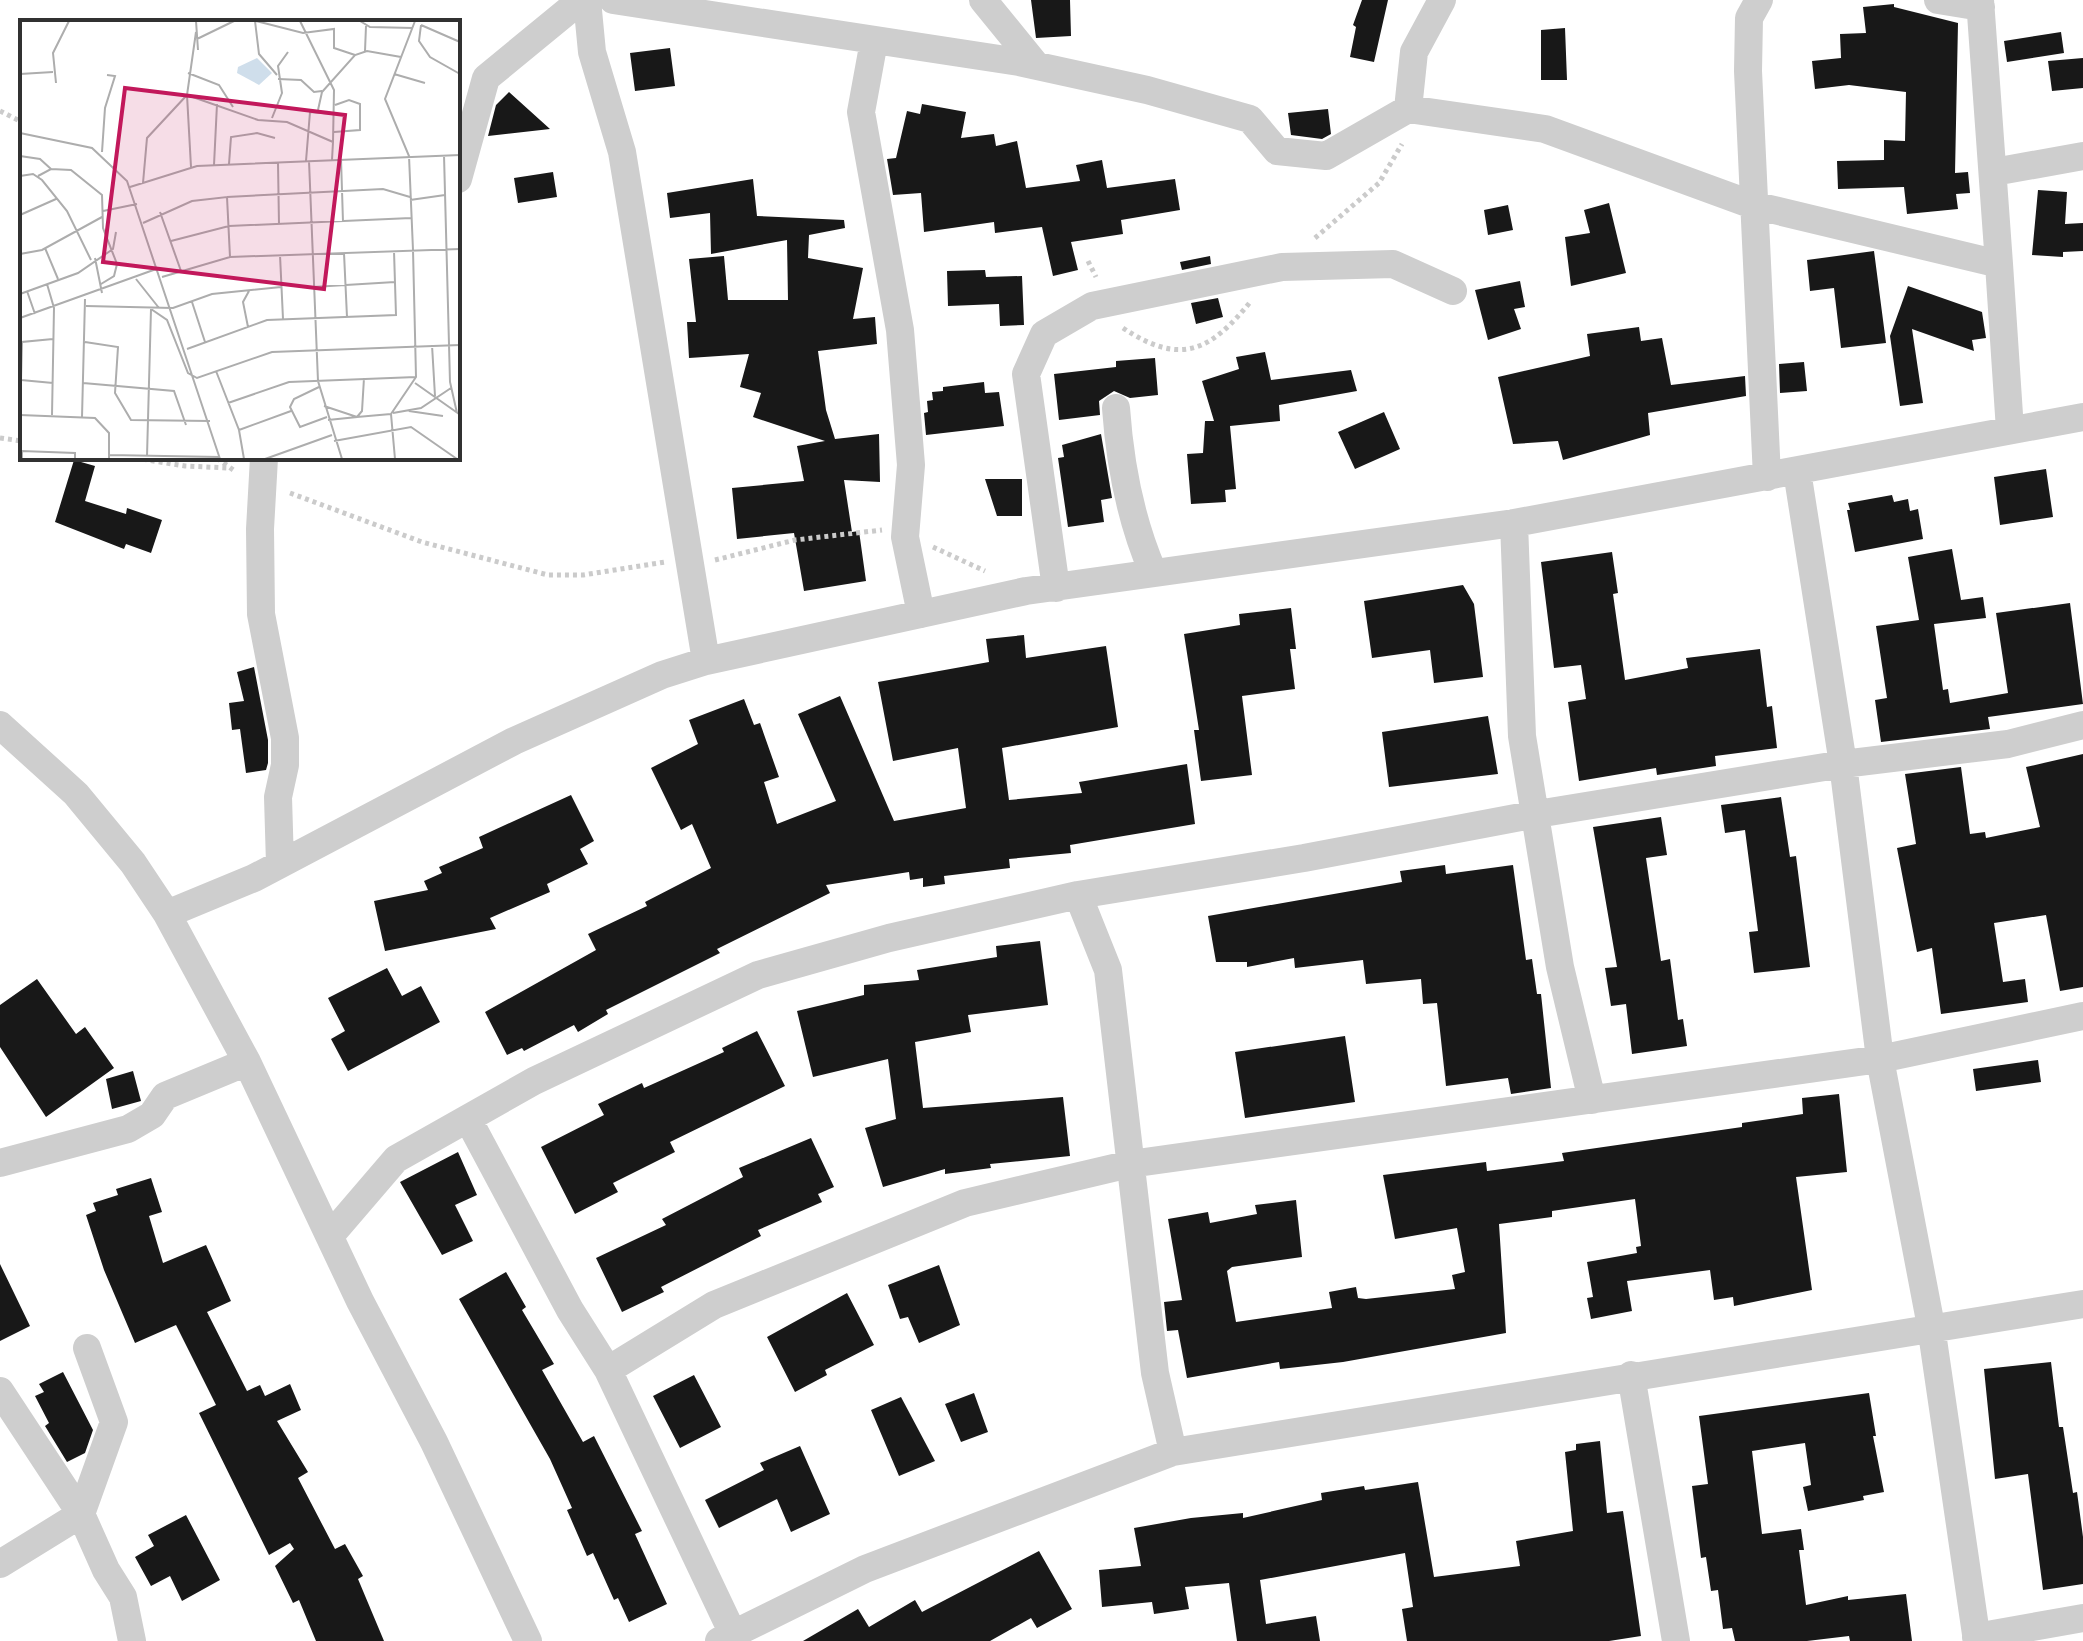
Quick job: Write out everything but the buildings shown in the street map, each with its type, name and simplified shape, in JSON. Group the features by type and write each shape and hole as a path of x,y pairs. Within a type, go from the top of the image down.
{"street":[{"path":"460,172 486,78 584,0 592,52 622,152 706,661"},
{"path":"613,0 1036,65 1147,90 1250,119 1277,151 1326,156 1408,109 1545,129 1753,205 1999,264"},
{"path":"983,0 1036,65"},
{"path":"1408,109 1414,52 1442,0"},
{"path":"1759,0 1749,18 1753,205 1767,477"},
{"path":"1938,0 1981,4 2010,430"},
{"path":"874,41 861,112 900,330 911,465 905,537 921,614"},
{"path":"1994,172 2083,156"},
{"path":"1056,588 1026,374 1044,334 1092,306 1282,267 1393,264 1453,291"},
{"path":"1116,408 1126,491 1139,540 1153,572"},
{"path":"167,914 280,864 514,741 662,675 706,661 1026,591 1514,523 2083,417"},
{"path":"263,470 261,614 285,738 285,765 278,797 280,864"},
{"path":"1797,471 1843,764 1880,1059 1931,1326 1976,1639 2083,1618"},
{"path":"1514,523 1522,736 1560,967 1592,1100"},
{"path":"0,725 76,794 133,863 167,914 247,1062 434,1442 527,1641"},
{"path":"330,1236 396,1159 534,1081 758,975 889,938 1078,895 1843,764 2008,744 2083,725"},
{"path":"1078,895 1108,970 1155,1373 1173,1452"},
{"path":"608,1370 714,1305 965,1203 1130,1164 1880,1059 2083,1016"},
{"path":"0,1163 128,1129 152,1115 165,1096 247,1062"},
{"path":"468,1119 570,1310 608,1370 726,1638 865,1569 1173,1452 1931,1326 2083,1304"},
{"path":"0,1564 81,1514 114,1422 87,1348"},
{"path":"1631,1375 1676,1641"},
{"path":"0,1391 81,1514 106,1570 123,1597 132,1641"}],"path":[{"path":"0,111 20,121"},
{"path":"0,438 20,441"},
{"path":"148,460 229,468"},
{"path":"263,470 411,539 548,575 583,575 653,563 715,560 773,544 870,529 889,530 956,557 1026,591"}]}
